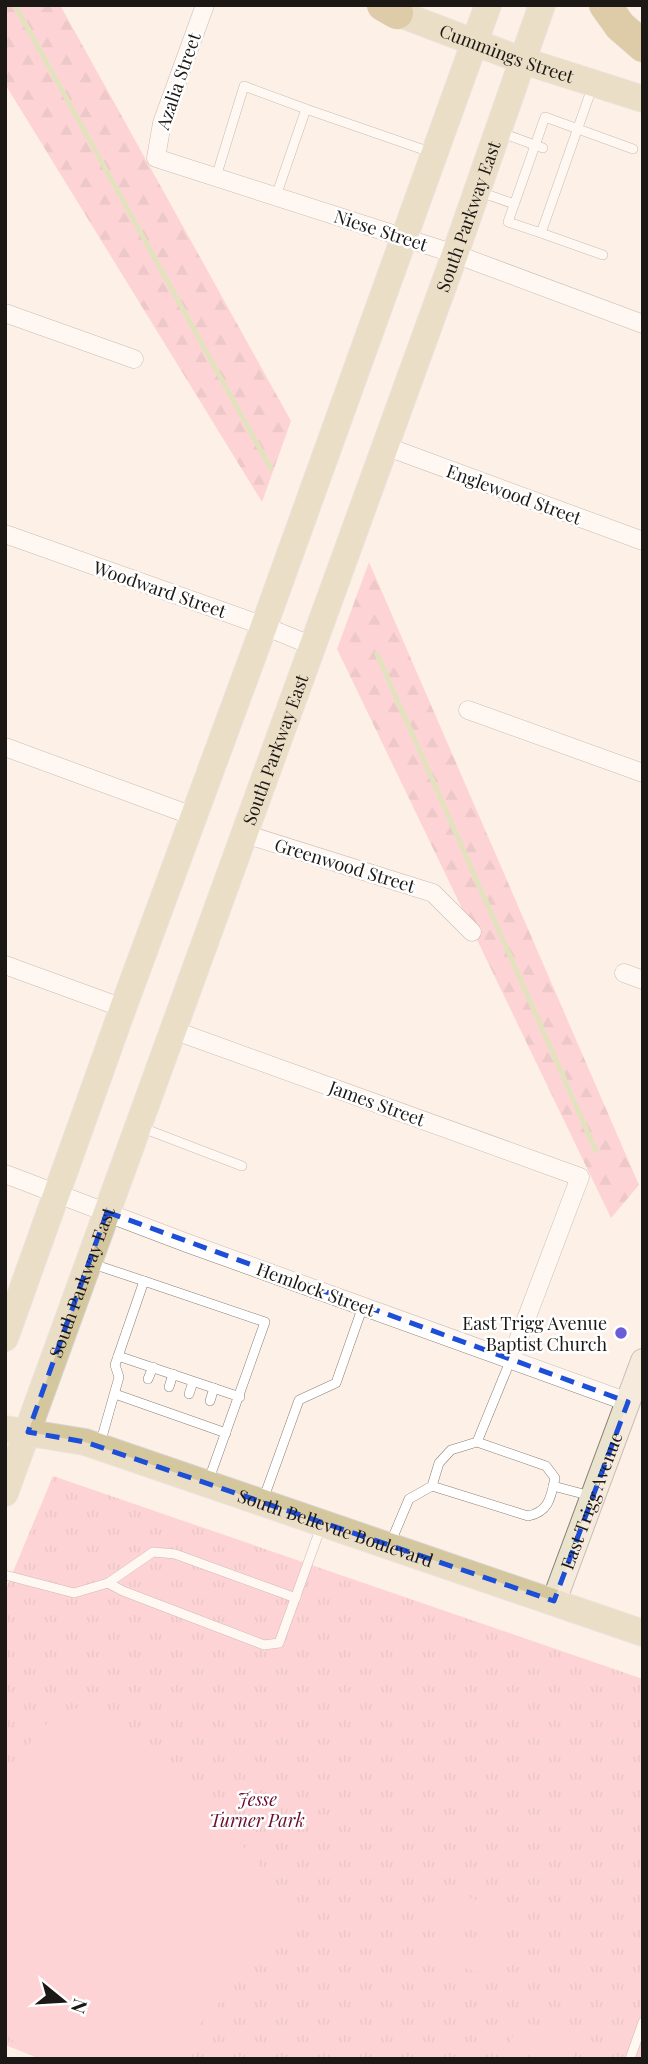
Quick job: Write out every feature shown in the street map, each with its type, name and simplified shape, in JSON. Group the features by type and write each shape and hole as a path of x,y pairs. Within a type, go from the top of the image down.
{"highway":[{"path":"605,5 620,26 643,46"}],"main road":[{"path":"5,1338 488,5"},
{"name":"South Parkway East","path":"5,1493 17,1430 89,1263 455,254 542,5"},
{"name":"Cummings Street","path":"384,8 522,60 643,99"},
{"name":"South Bellevue Boulevard","path":"17,1430 86,1442 643,1633"}],"street":[{"name":"Azalia Street","path":"156,158 162,123 205,5"},
{"name":"Niese Street","path":"156,158 455,254 643,324"},
{"path":"5,313 134,359"},
{"name":"Englewood Street","path":"385,446 643,541"},
{"name":"Woodward Street","path":"5,534 313,646"},
{"path":"468,710 643,773"},
{"path":"5,747 193,816"},
{"name":"Greenwood Street","path":"245,834 433,893 472,932"},
{"path":"5,965 123,1009"},
{"path":"624,973 643,980"},
{"name":"James Street","path":"173,1030 580,1177 511,1359"},
{"name":"Hemlock Street","path":"5,1174 628,1402"},
{"name":"East Trigg Avenue","path":"554,1601 643,1361"}],"lane":[{"path":"541,233 550,198 593,83"},
{"path":"216,177 244,86 435,154"},
{"path":"276,196 306,109"},
{"path":"603,255 508,222 514,204 524,189 539,146 545,117 634,149"},
{"path":"497,131 539,146"},
{"path":"476,190 514,204"},
{"path":"139,1127 242,1166"},
{"path":"89,1263 265,1322 207,1483"},
{"path":"99,1447 120,1377 115,1365 144,1281"},
{"path":"263,1502 299,1400 337,1384 363,1306"},
{"path":"118,1356 240,1397"},
{"path":"477,1442 511,1359"},
{"path":"148,1379 153,1367"},
{"path":"169,1387 173,1374"},
{"path":"189,1394 193,1381"},
{"path":"210,1401 214,1388"},
{"path":"115,1394 162,1407 226,1433"},
{"path":"389,1545 408,1499 432,1486 439,1463 451,1450 477,1442 546,1466 555,1478 550,1503 537,1514 528,1516 432,1486"},
{"path":"554,1486 593,1497"},
{"path":"108,1583 264,1645 279,1643 322,1522"},
{"path":"5,1575 74,1593 108,1583 153,1552 175,1554 296,1598"},
{"path":"630,2059 643,2022"}],"highlighted area":[{"path":"107,1212 628,1402 554,1601 85,1442 28,1432"}],"green space":[{"path":"5,5 60,5 291,421 262,502 5,84"},
{"path":"369,562 639,1185 611,1218 337,649"},
{"name":"Jesse Turner Park","path":"53,1476 643,1679 642,2059 41,2059 5,2045 5,1591"},
{"path":"87,1708 103,1712 171,1765 300,1912 182,2044 161,2059 37,2059 5,2034 5,1771 54,1716 71,1709"},
{"path":"453,1892 513,1913 503,1941 443,1919"},
{"path":"440,1928 500,1950 490,1977 430,1956"},
{"path":"518,2020 578,2041 572,2059 540,2059 509,2048"}],"waterway":[{"path":"15,5 271,469"},
{"path":"377,654 596,1151"}],"place":[{"name":"East Trigg Avenue Baptist Church","path":"621,1333"}]}
